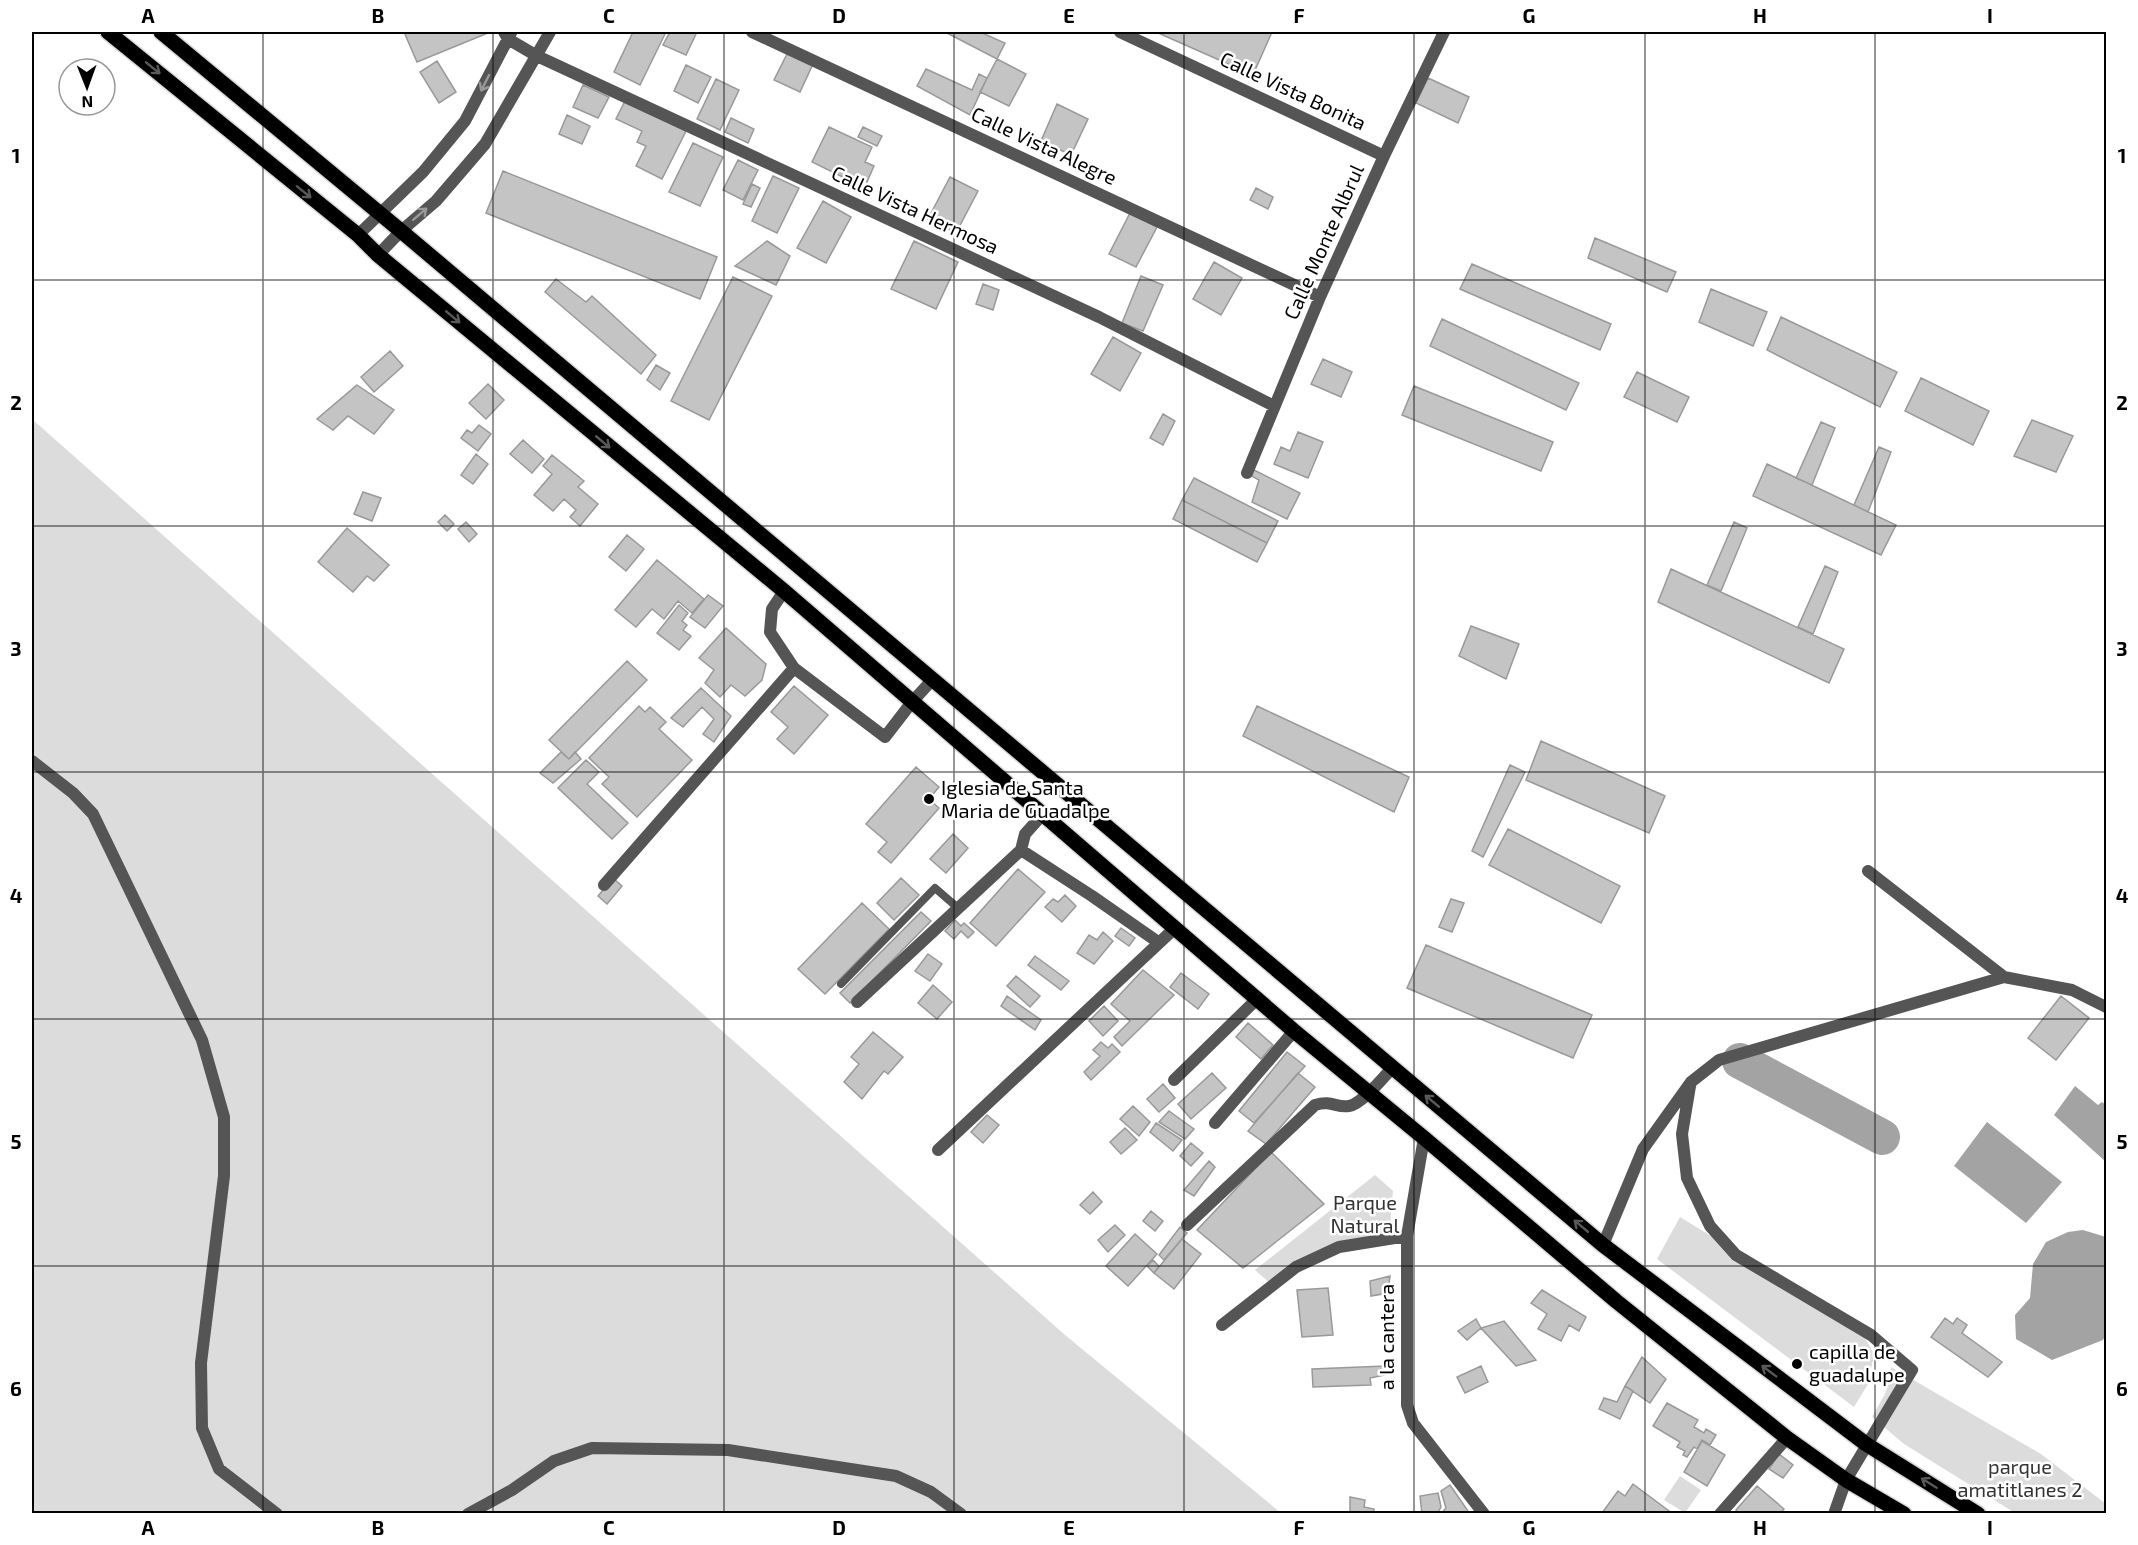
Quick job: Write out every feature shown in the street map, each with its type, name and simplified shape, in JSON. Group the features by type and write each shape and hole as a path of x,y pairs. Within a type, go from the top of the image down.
{"main road":[{"path":"108,32 358,235 378,255 784,591 1294,1031 1424,1137 1616,1301 1787,1438 1846,1480 1904,1514"},
{"path":"161,32 401,231 1603,1245 1866,1444 1978,1514"}],"street":[{"path":"378,255 401,231 436,201 485,144 550,32"},
{"name":"Calle Vista Alegre","path":"752,32 1320,297"},
{"name":"Calle Vista Bonita","path":"1120,32 1384,156"},
{"name":"Calle Monte Albrul","path":"1247,473 1320,297 1444,32"},
{"path":"358,235 378,213 423,172 465,122 508,34"},
{"name":"Calle Vista Hermosa","path":"508,34 537,56 1099,317 1274,406"},
{"path":"784,591 772,609 770,632 794,668 885,737 933,679"},
{"path":"604,885 794,668"},
{"path":"32,761 73,793 93,814 202,1040 225,1117 224,1176 201,1363 202,1428 219,1469 277,1514"},
{"path":"857,1002 1021,850 1026,834 1043,814"},
{"path":"1021,850 1158,942"},
{"path":"1868,871 2004,977"},
{"path":"938,1150 1175,928"},
{"path":"1603,1245 1643,1149 1691,1082 1719,1060 2004,977 2072,990 2106,1007"},
{"path":"1174,1080 1258,998"},
{"path":"1215,1123 1294,1031"},
{"path":"1187,1225 1315,1105 1326,1101 1347,1107 1355,1104 1393,1067"},
{"path":"1691,1082 1682,1134 1687,1178 1710,1226 1736,1255 1871,1335 1912,1370 1846,1480 1834,1514"},
{"name":"a la cantera","path":"1424,1137 1407,1236 1407,1405 1413,1423 1484,1514"},
{"path":"1222,1325 1296,1267 1339,1247 1407,1236"},
{"path":"1720,1514 1787,1438"},
{"path":"468,1514 512,1490 554,1461 592,1448 728,1450 896,1476 931,1492 961,1514"}],"lane":[{"path":"841,984 935,888 958,908"}],"green space":[{"path":"32,419 1065,1335 1281,1513 32,1513"},
{"name":"Parque Natural","path":"1375,1175 1393,1191 1389,1237 1338,1243 1271,1284 1255,1270"},
{"path":"1680,1217 1859,1327 1874,1354 1868,1384 1854,1407 1657,1259"},
{"name":"parque amatitlanes 2","path":"1891,1367 2041,1454 2106,1504 2106,1513 2015,1513 1904,1444 1872,1417 1886,1392"},
{"path":"1680,1476 1701,1490 1685,1513 1664,1500"}],"shaded area":[{"path":"2075,1086 2098,1105 2102,1102 2106,1105 2106,1162 2054,1115"},
{"path":"1987,1122 2062,1182 2026,1223 1954,1166"},
{"path":"2083,1230 2106,1237 2106,1334 2103,1340 2052,1360 2016,1339 2015,1315 2030,1298 2033,1264 2046,1242 2068,1232"}],"building":[{"path":"404,32 488,32 488,33 417,62"},
{"path":"633,32 665,34 640,85 614,72"},
{"path":"670,32 697,32 686,55 663,45"},
{"path":"945,32 980,32 1005,43 997,59"},
{"path":"1156,32 1272,32 1253,75"},
{"path":"788,52 813,64 800,92 774,80"},
{"path":"997,59 1026,74 1009,106 980,92"},
{"path":"437,61 456,92 439,103 420,72"},
{"path":"686,65 711,77 698,103 674,91"},
{"path":"926,69 972,90 979,74 987,78 970,115 917,86"},
{"path":"1428,78 1469,97 1458,123 1416,103"},
{"path":"716,79 739,90 720,130 697,119"},
{"path":"583,85 609,97 598,118 573,107"},
{"path":"625,101 686,131 662,179 636,166 646,146 637,142 642,131 616,119"},
{"path":"1057,104 1088,119 1071,155 1041,141"},
{"path":"567,115 590,126 582,144 559,134"},
{"path":"731,118 754,129 748,143 725,132"},
{"path":"829,127 872,147 865,162 874,166 867,182 858,178 855,183 812,162"},
{"path":"863,127 882,136 877,146 858,137"},
{"path":"693,143 723,157 700,206 669,192"},
{"path":"738,160 758,170 743,200 723,190"},
{"path":"503,171 717,257 700,299 486,213"},
{"path":"773,176 799,188 777,233 752,221"},
{"path":"950,177 978,191 956,233 928,219"},
{"path":"752,184 760,188 751,207 743,204"},
{"path":"1256,188 1273,197 1268,209 1250,200"},
{"path":"823,201 851,217 826,263 797,248"},
{"path":"1130,213 1157,227 1136,267 1109,254"},
{"path":"1595,238 1676,272 1667,292 1588,258"},
{"path":"767,241 790,256 776,285 735,266"},
{"path":"914,241 958,262 936,309 891,289"},
{"path":"1214,262 1242,278 1221,315 1193,299"},
{"path":"1472,264 1611,324 1600,350 1460,289"},
{"path":"1141,276 1163,285 1143,331 1122,323"},
{"path":"733,277 772,296 709,420 671,401"},
{"path":"556,279 586,302 592,296 656,355 641,374 545,292"},
{"path":"983,284 999,290 993,310 976,304"},
{"path":"1711,289 1767,312 1753,346 1699,322"},
{"path":"1781,317 1897,372 1880,407 1767,350"},
{"path":"1442,319 1579,383 1566,410 1430,346"},
{"path":"1113,337 1141,353 1120,391 1091,374"},
{"path":"390,351 403,366 374,392 361,377"},
{"path":"1323,359 1352,372 1341,397 1311,384"},
{"path":"656,365 670,373 660,390 647,380"},
{"path":"1637,372 1689,397 1677,422 1624,397"},
{"path":"1921,378 1989,411 1973,445 1905,411"},
{"path":"488,384 504,400 486,419 469,403"},
{"path":"357,385 394,410 374,434 348,416 333,430 317,419"},
{"path":"1414,386 1553,442 1541,471 1402,415"},
{"path":"1163,414 1175,421 1163,445 1150,438"},
{"path":"2032,420 2073,436 2056,472 2014,456"},
{"path":"1821,422 1835,428 1812,485 1796,478"},
{"path":"479,425 491,434 478,451 461,438 467,430 472,433"},
{"path":"1298,432 1323,442 1308,478 1274,464 1281,447 1290,451"},
{"path":"523,440 544,459 532,473 510,454"},
{"path":"1879,447 1891,452 1868,512 1854,505"},
{"path":"476,454 488,464 473,484 461,475"},
{"path":"552,455 584,481 578,487 598,504 580,526 570,517 576,510 564,499 553,511 534,495 552,474 543,466"},
{"path":"1767,464 1896,525 1881,555 1753,496"},
{"path":"1250,468 1300,493 1287,519 1252,502 1259,480 1248,474"},
{"path":"1194,478 1278,521 1267,543 1182,500"},
{"path":"363,492 381,498 372,521 354,514"},
{"path":"1182,500 1267,543 1257,562 1173,519"},
{"path":"445,515 454,524 447,531 438,522"},
{"path":"466,522 477,534 469,542 458,529"},
{"path":"1734,522 1747,528 1721,591 1707,585"},
{"path":"347,528 389,565 374,581 367,576 353,592 318,562"},
{"path":"627,535 644,549 626,571 609,557"},
{"path":"657,560 704,599 692,613 678,601 664,619 652,609 636,627 615,610"},
{"path":"1825,566 1838,572 1813,634 1798,627"},
{"path":"1671,569 1844,649 1829,683 1658,602"},
{"path":"708,595 723,606 705,628 690,617"},
{"path":"679,605 688,613 682,621 687,625 683,630 691,636 679,650 657,633"},
{"path":"1471,626 1519,644 1506,679 1459,656"},
{"path":"726,628 766,664 762,680 745,696 731,685 720,697 705,683 714,670 699,658"},
{"path":"627,661 647,680 569,759 549,740"},
{"path":"794,686 828,715 794,754 777,739 788,727 771,712"},
{"path":"701,688 731,716 714,742 703,734 714,719 702,707 683,727 671,718"},
{"path":"639,706 645,712 650,707 666,722 659,729 692,760 637,817 602,784 609,777 589,758"},
{"path":"1257,706 1409,777 1394,812 1243,736"},
{"path":"1541,741 1665,796 1649,833 1526,780"},
{"path":"561,752 569,759 575,752 581,759 553,783 540,773"},
{"path":"586,760 599,772 587,784 628,823 612,839 558,788"},
{"path":"1510,765 1525,772 1483,857 1472,851"},
{"path":"916,767 939,787 929,799 939,808 891,863 878,852 887,842 866,824"},
{"path":"1508,829 1620,886 1601,923 1489,865"},
{"path":"953,834 968,848 946,873 930,859"},
{"path":"1018,869 1045,892 996,946 970,923"},
{"path":"613,878 622,886 607,904 598,896"},
{"path":"901,878 919,895 894,920 877,903"},
{"path":"1065,895 1076,906 1062,922 1045,907 1053,899 1058,902"},
{"path":"1451,899 1464,903 1452,932 1439,927"},
{"path":"862,903 889,929 825,994 798,969"},
{"path":"921,912 931,921 850,1003 840,993"},
{"path":"955,920 961,926 964,923 974,932 968,938 961,931 954,939 945,931"},
{"path":"1121,928 1135,938 1129,946 1115,936"},
{"path":"1103,932 1113,941 1094,964 1077,953 1089,935 1097,940"},
{"path":"1426,945 1592,1015 1573,1058 1407,988"},
{"path":"928,954 942,964 930,981 915,971"},
{"path":"1035,956 1069,981 1061,990 1028,965"},
{"path":"1143,970 1174,995 1122,1046 1114,1037 1130,1021 1111,1004"},
{"path":"1181,973 1209,994 1198,1009 1170,987"},
{"path":"1016,976 1040,996 1030,1007 1007,986"},
{"path":"933,985 952,1002 937,1019 918,1003"},
{"path":"1007,996 1041,1020 1035,1030 1001,1006"},
{"path":"2061,996 2089,1018 2056,1060 2028,1038"},
{"path":"1104,1006 1118,1021 1103,1036 1089,1021"},
{"path":"1248,1023 1273,1045 1261,1059 1236,1037"},
{"path":"873,1032 903,1057 888,1074 884,1071 862,1099 844,1082 859,1064 851,1057"},
{"path":"1101,1042 1108,1048 1112,1044 1120,1052 1091,1080 1084,1072 1100,1056 1093,1050"},
{"path":"1287,1052 1305,1066 1254,1123 1239,1111"},
{"path":"1212,1073 1226,1088 1191,1119 1178,1104"},
{"path":"1298,1073 1315,1087 1266,1144 1248,1131"},
{"path":"1163,1084 1175,1098 1159,1112 1147,1099"},
{"path":"1133,1106 1150,1122 1139,1136 1120,1119"},
{"path":"1169,1111 1194,1129 1185,1139 1159,1122"},
{"path":"987,1115 999,1125 983,1143 971,1132"},
{"path":"1156,1123 1182,1140 1173,1151 1150,1132"},
{"path":"1125,1128 1137,1140 1121,1154 1110,1142"},
{"path":"1191,1143 1203,1153 1191,1166 1180,1156"},
{"path":"1271,1152 1324,1204 1243,1268 1197,1230"},
{"path":"1209,1161 1215,1167 1194,1196 1184,1190"},
{"path":"1093,1192 1102,1202 1090,1214 1080,1205"},
{"path":"1151,1211 1163,1221 1155,1231 1143,1221"},
{"path":"1115,1225 1125,1235 1108,1252 1098,1240"},
{"path":"1180,1227 1187,1233 1164,1260 1159,1255"},
{"path":"1135,1234 1157,1254 1128,1286 1106,1266"},
{"path":"1182,1239 1201,1254 1174,1289 1154,1273"},
{"path":"1153,1260 1159,1266 1154,1273 1147,1266"},
{"path":"1390,1276 1388,1293 1371,1296 1370,1281"},
{"path":"1328,1288 1333,1335 1302,1337 1297,1290"},
{"path":"1542,1290 1586,1317 1579,1331 1569,1325 1561,1341 1538,1329 1547,1314 1531,1303"},
{"path":"1945,1318 1953,1324 1957,1318 1967,1325 1962,1333 2002,1362 1988,1377 1931,1337"},
{"path":"1476,1319 1481,1328 1467,1340 1458,1331"},
{"path":"1504,1321 1536,1360 1516,1366 1481,1328"},
{"path":"1642,1357 1666,1379 1650,1403 1625,1386"},
{"path":"1385,1366 1385,1375 1370,1378 1371,1385 1313,1387 1312,1369"},
{"path":"1481,1366 1488,1382 1465,1393 1457,1377"},
{"path":"1625,1386 1633,1391 1620,1419 1599,1409 1604,1398 1617,1402"},
{"path":"1667,1403 1698,1420 1694,1427 1704,1433 1706,1429 1716,1435 1710,1445 1702,1440 1697,1449 1694,1447 1687,1457 1683,1455 1685,1451 1677,1447 1680,1442 1653,1426"},
{"path":"1702,1441 1725,1455 1707,1486 1684,1472"},
{"path":"1779,1454 1793,1465 1783,1478 1769,1469"},
{"path":"1633,1484 1673,1514 1602,1513 1618,1491 1625,1496"},
{"path":"1450,1485 1470,1514 1441,1514 1446,1508 1441,1491"},
{"path":"1757,1486 1784,1509 1780,1514 1740,1514 1736,1510"},
{"path":"1438,1493 1441,1507 1437,1514 1422,1514 1420,1496"},
{"path":"1350,1497 1365,1500 1364,1507 1374,1509 1374,1514 1350,1514"}],"waterway":[{"path":"1740,1061 1882,1137"}],"place":[{"name":"Iglesia de Santa Maria de Guadalpe","path":"929,799"},
{"name":"capilla de guadalupe","path":"1797,1364"}]}
